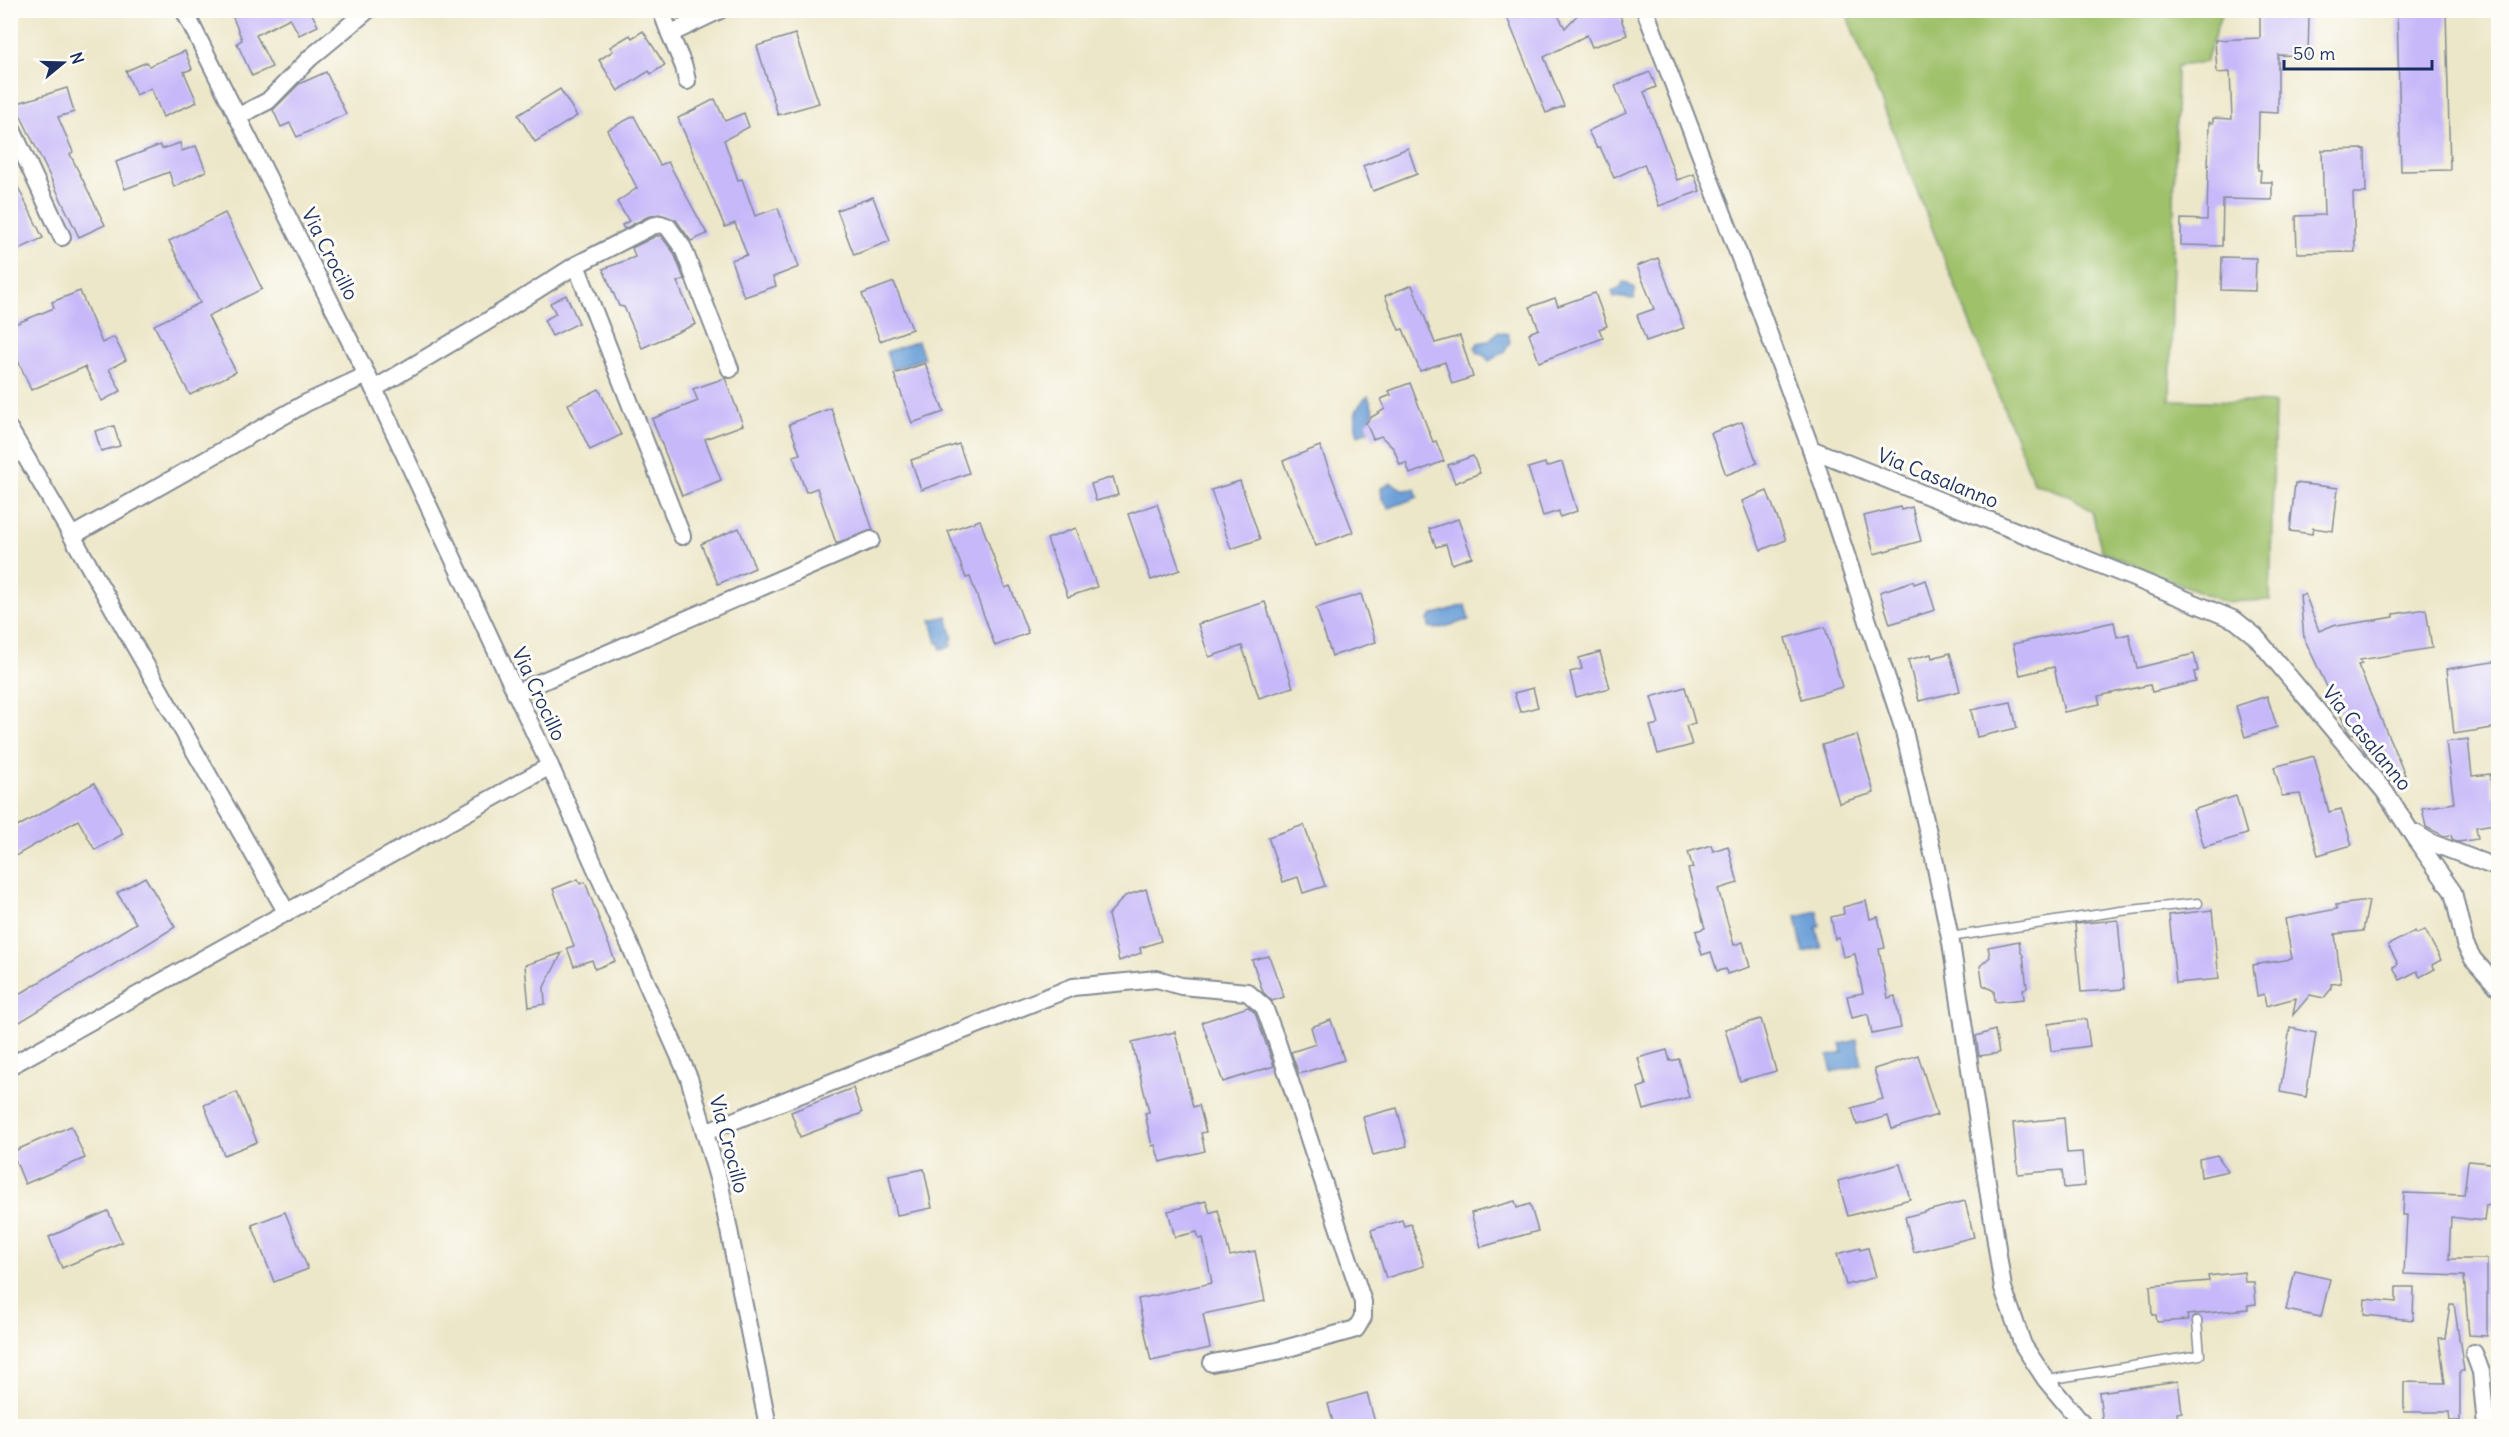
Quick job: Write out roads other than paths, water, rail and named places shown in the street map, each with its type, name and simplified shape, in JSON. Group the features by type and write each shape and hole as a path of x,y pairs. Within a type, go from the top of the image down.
{"street":[{"name":"Via Crocillo","path":"184,10 371,382 550,766 688,1078 720,1185 768,1426"},
{"path":"237,117 268,101 310,58 368,10"},
{"path":"661,10 684,67 687,81"},
{"path":"670,33 720,10"},
{"path":"1645,10 1811,450 1903,727 1950,937 2003,1288 2023,1345 2046,1380 2084,1426"},
{"path":"10,125 62,237"},
{"path":"72,536 306,403 371,382 483,324 576,266 652,226 661,224 668,227 683,248 730,369"},
{"path":"576,266 682,536"},
{"path":"10,430 287,913"},
{"name":"Via Casalanno","path":"1811,450 2235,620 2255,636 2385,792 2453,892 2465,944 2473,959 2499,987"},
{"path":"515,693 871,540"},
{"path":"10,1066 550,766"},
{"path":"2408,826 2432,843 2499,868"},
{"path":"705,1132 1073,987 1157,979 1181,986 1247,992 1264,1006 1276,1039 1363,1302 1364,1317 1356,1329 1277,1351 1212,1363"},
{"path":"2474,1353 2481,1372 2486,1426"}],"lane":[{"path":"1950,937 2121,911 2198,903"},
{"path":"2046,1380 2200,1355 2197,1321"}],"water":[{"path":"1623,282 1635,289 1634,299 1614,297 1612,291 1621,287"},
{"path":"1498,332 1508,334 1510,342 1505,351 1489,361 1484,355 1478,354 1475,348 1478,343 1488,341"},
{"path":"918,341 924,358 892,370 886,352"},
{"path":"1368,396 1374,412 1366,424 1368,431 1358,435 1355,423 1356,413 1360,404"},
{"path":"1391,483 1404,490 1415,489 1418,497 1389,508 1382,500 1381,488"},
{"path":"1465,605 1469,620 1437,629 1429,627 1428,620 1432,615"},
{"path":"947,616 953,639 950,640 952,646 941,649 940,643 937,643 931,620"},
{"path":"1817,911 1820,926 1816,927 1821,948 1803,952 1796,916"},
{"path":"1857,1040 1862,1065 1832,1072 1828,1056 1843,1053 1841,1044"}]}
